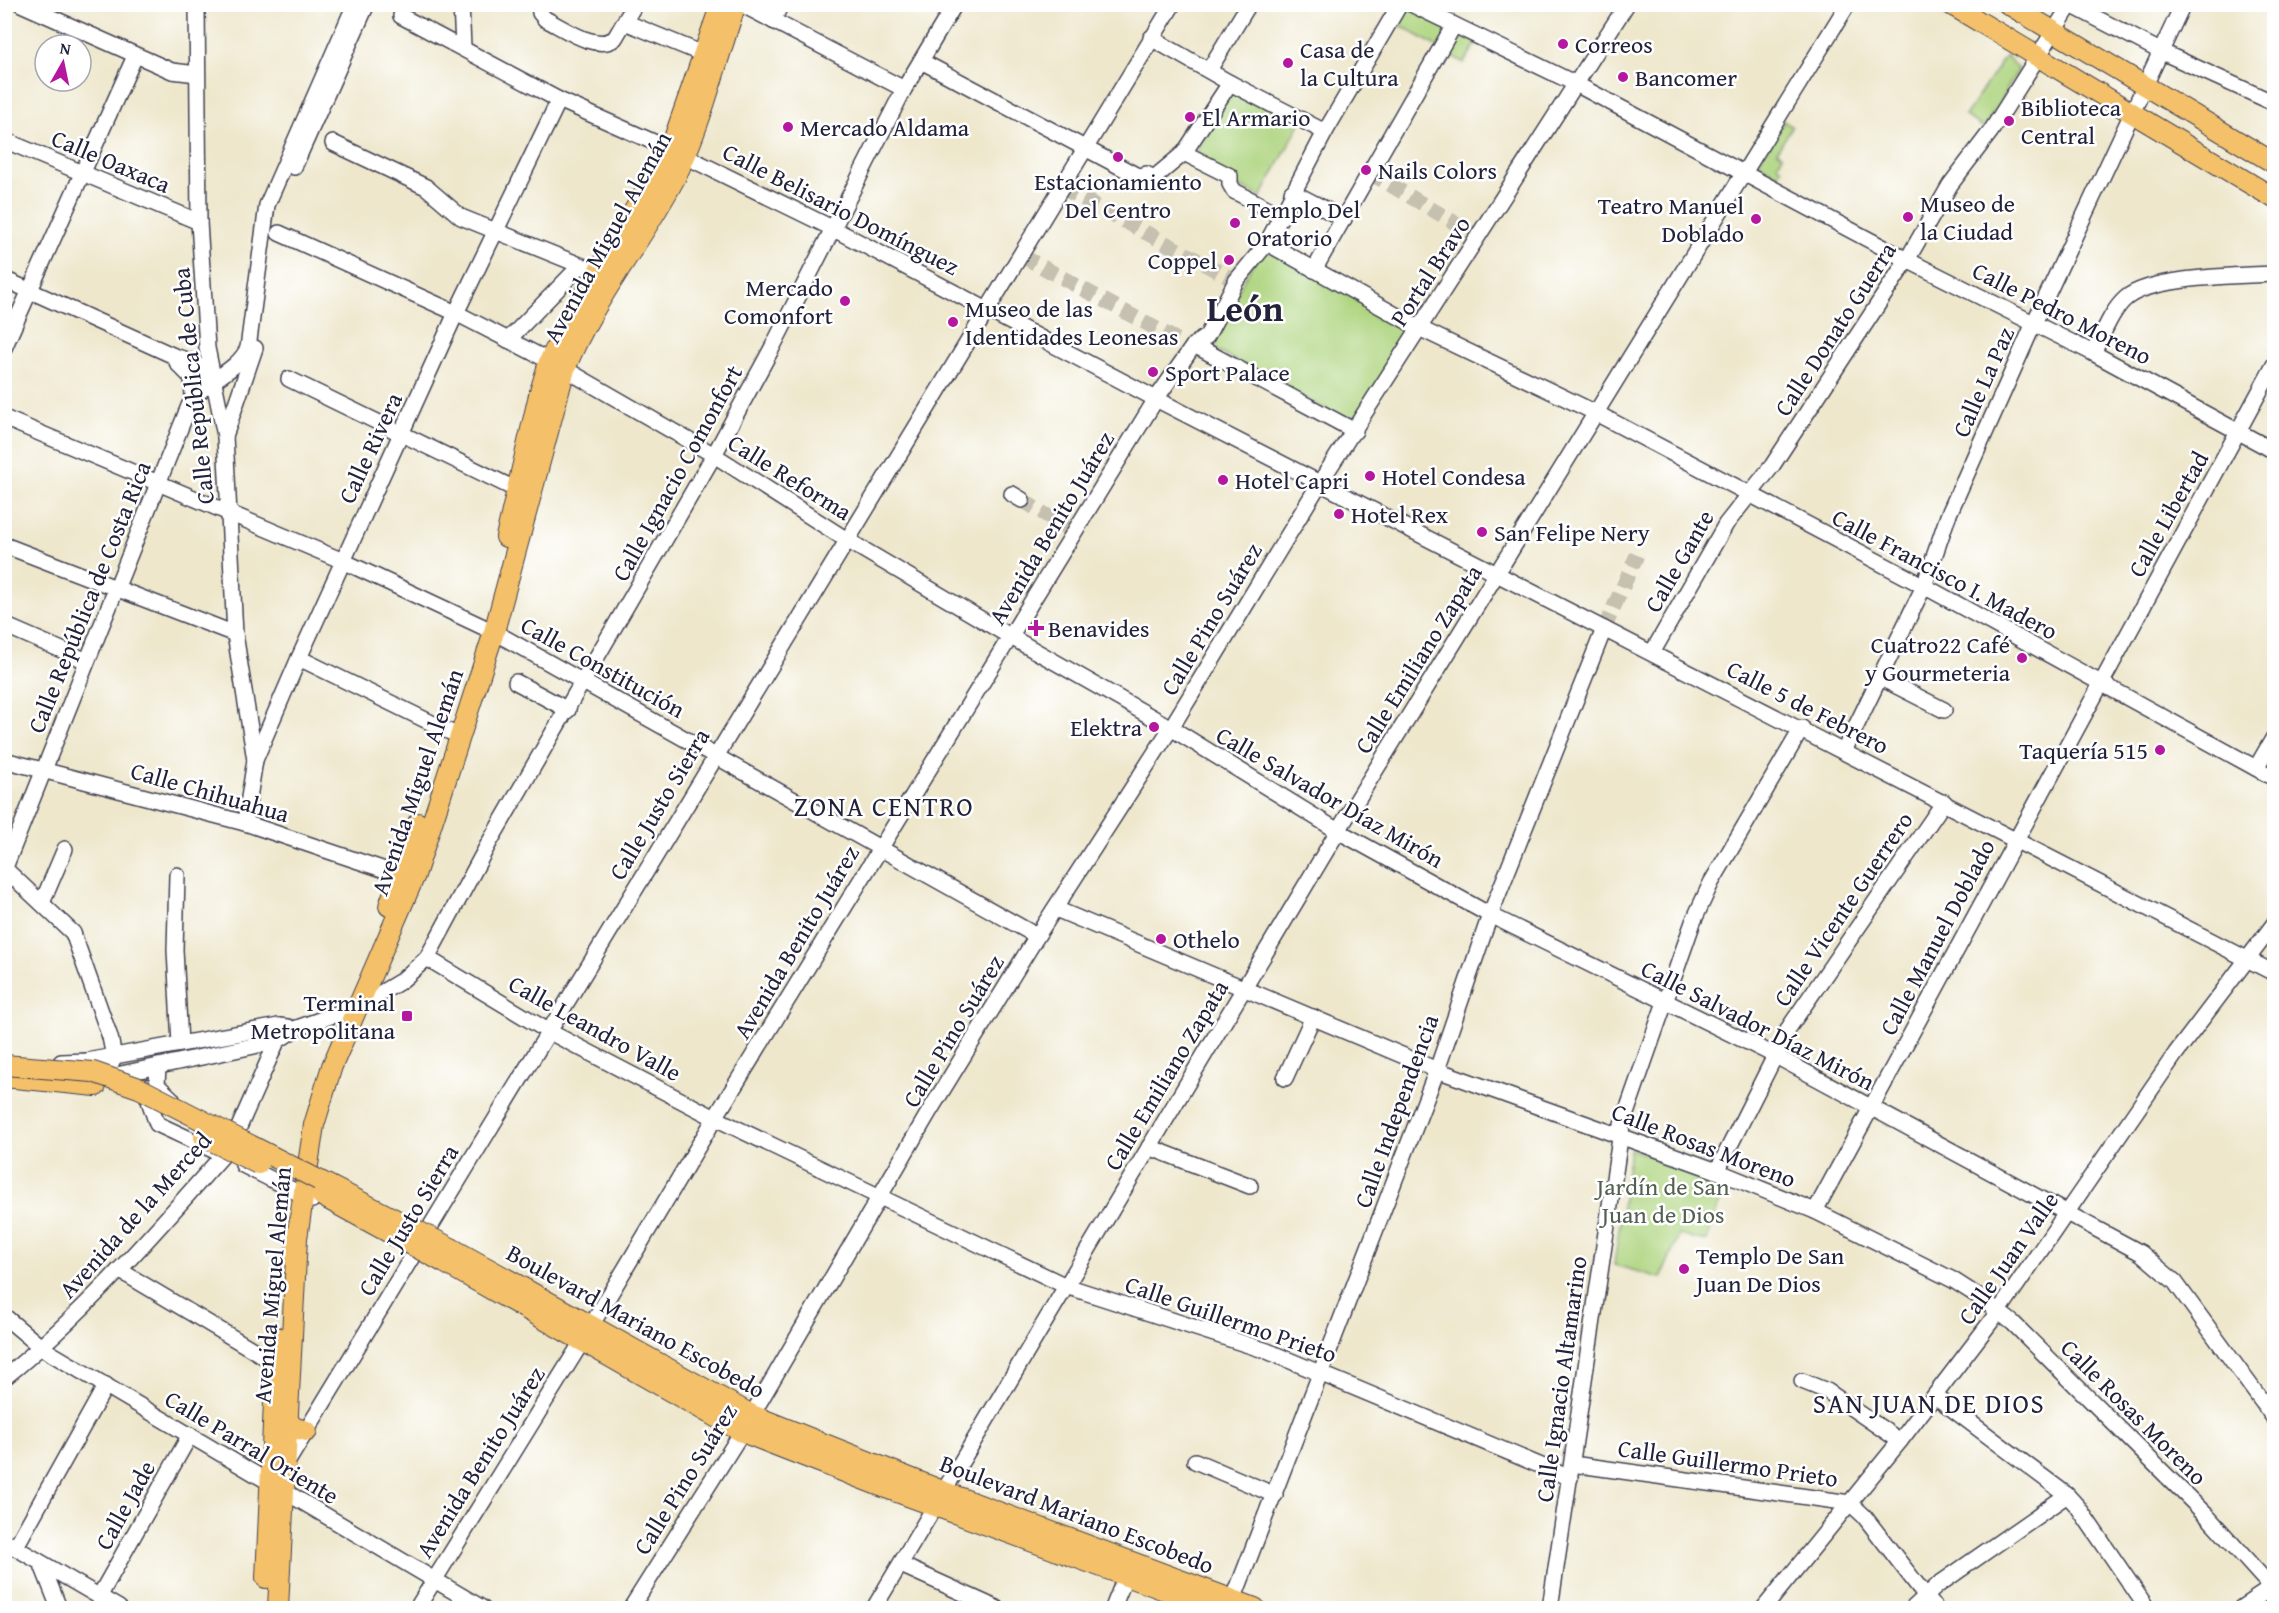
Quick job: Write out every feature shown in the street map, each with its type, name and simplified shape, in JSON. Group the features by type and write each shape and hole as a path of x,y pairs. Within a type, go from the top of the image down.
{"main road":[{"name":"Avenida Miguel Alemán","path":"352,1009 415,875 488,629 571,317 589,269 678,153 703,54 721,4"},
{"name":"Avenida Miguel Alemán","path":"278,1608 275,1363 301,1166 352,1009 488,629 541,384 579,337 661,203 736,4"},
{"path":"1950,4 2274,198"},
{"path":"2008,4 2274,163"},
{"name":"Boulevard Mariano Escobedo","path":"4,1065 93,1072 122,1081 584,1328 747,1423 1214,1608"},
{"name":"Boulevard Mariano Escobedo","path":"4,1077 87,1084 140,1102 444,1253"},
{"name":"Avenida Miguel Alemán","path":"265,1608 277,1489 286,1464 297,1193"},
{"path":"287,1420 295,1428 307,1431"},
{"name":"Boulevard Mariano Escobedo","path":"940,1499 1232,1604 1255,1608"}],"street":[{"path":"21,4 179,74 198,74"},
{"name":"Calle República de Cuba","path":"196,4 199,222 207,348 225,436 231,514 235,634 255,760"},
{"name":"Calle República de Costa Rica","path":"5,869 194,397 212,380 237,363 248,348 267,205 355,4"},
{"path":"225,436 254,351 273,214 367,4"},
{"path":"461,4 463,47"},
{"path":"539,4 540,13 545,19 591,41 602,43 614,40 635,4"},
{"path":"741,4 904,89"},
{"path":"773,21 781,4"},
{"name":"Calle Ignacio Comonfort","path":"427,958 489,843 714,455 772,348 904,89 955,4"},
{"name":"Calle Justo Sierra","path":"286,1464 987,310 1092,148 1151,38 1173,4"},
{"path":"1209,70 1249,4"},
{"name":"Avenida Benito Juárez","path":"417,1608 584,1328 1011,637 1071,530 1156,399 1194,345 1207,336 1236,281 1267,243 1324,132 1401,4"},
{"name":"Calle Pedro Moreno","path":"1411,4 1574,83 1907,260 2093,353 2274,451"},
{"name":"Portal Bravo","path":"1321,481 1479,237 1574,83 1627,4"},
{"name":"Calle Emiliano Zapata","path":"874,1608 1338,831 1498,574 1594,412 1848,4"},
{"name":"Calle La Paz","path":"1844,751 1924,586 1947,516 2183,4"},
{"path":"2071,5 2162,52 2274,103"},
{"name":"Calle Donato Guerra","path":"1748,494 1772,466 1907,260 1950,185 1991,130 2071,5"},
{"name":"Calle Belisario Domínguez","path":"401,16 559,100 678,153 832,228 1156,399 1321,481"},
{"path":"625,22 703,54"},
{"path":"1314,270 1454,25"},
{"path":"1151,38 1230,83 1324,132"},
{"path":"4,348 135,56"},
{"path":"921,61 1092,148 1149,182 1184,153 1230,83"},
{"name":"Calle Rivera","path":"245,823 255,760 299,658 456,313 559,100"},
{"name":"Calle Oaxaca","path":"4,140 199,222"},
{"path":"333,143 426,187 453,213 589,269 508,340"},
{"path":"1184,153 1230,176 1230,184 1234,191 1280,215"},
{"path":"1292,192 1344,219"},
{"name":"Calle Reforma","path":"279,233 456,313 557,365 714,455 847,540 1011,637 1171,728"},
{"name":"Calle Francisco I. Madero","path":"1267,243 1419,328 1594,412 1924,586 2274,778"},
{"path":"2093,353 2118,306 2139,290 2155,285 2213,278 2274,274"},
{"path":"4,279 174,356 193,362 212,380"},
{"path":"1194,345 1355,431"},
{"path":"174,356 178,364 192,378 194,397"},
{"name":"Calle Libertad","path":"2101,685 2274,365"},
{"path":"289,379 517,490"},
{"name":"Calle Constitución","path":"4,418 343,561 488,629 1037,936"},
{"name":"Calle 5 de Febrero","path":"1321,481 2274,973"},
{"name":"Calle Pino Suárez","path":"631,1608 747,1423 880,1196 1037,936 1171,728 1321,481"},
{"name":"Calle Gante","path":"1652,653 1726,524 1748,494"},
{"path":"4,545 235,634"},
{"path":"4,625 87,661"},
{"name":"Calle Independencia","path":"1232,1604 1437,1070 1490,915 1605,629"},
{"path":"299,658 450,732"},
{"path":"1879,677 1944,710"},
{"path":"516,682 568,710"},
{"name":"Calle Manuel Doblado","path":"1815,1211 2101,685"},
{"name":"Calle Salvador Díaz Mirón","path":"1171,728 1338,831 1490,915 1774,1055 2141,1253 2158,1265 2187,1298 2274,1418"},
{"name":"Calle Ignacio Altamarino","path":"1550,1608 1619,1137 1693,922 1711,883 1802,728"},
{"path":"2256,768 2274,737"},
{"name":"Calle Chihuahua","path":"4,760 245,823 400,875"},
{"name":"Calle Vicente Guerrero","path":"1717,1171 1774,1055 1944,802"},
{"path":"42,903 65,849"},
{"path":"5,869 73,933 110,1037 114,1057 106,1071 87,1084"},
{"path":"177,875 175,950 180,1044"},
{"name":"Calle Rosas Moreno","path":"1056,909 1437,1070 1717,1171 1815,1211 1932,1269 2000,1311 2208,1518 2273,1587"},
{"name":"Calle Juan Valle","path":"1764,1608 1900,1441 2000,1311 2176,1053 2274,924"},
{"path":"87,1084 297,1028 352,1009 401,981 427,958"},
{"name":"Calle Leandro Valle","path":"427,958 548,1031 715,1118 880,1196"},
{"path":"1285,1078 1313,1017"},
{"path":"4,1059 63,1062 114,1057 180,1044 278,1033"},
{"name":"Avenida de la Merced","path":"4,1378 42,1348 119,1270 223,1155 236,1134 278,1033"},
{"path":"158,1066 156,1081 165,1095 236,1134 428,1231 444,1253"},
{"path":"138,1071 157,1124 415,1253 444,1253"},
{"path":"1149,1146 1250,1186"},
{"name":"Calle Guillermo Prieto","path":"880,1196 1065,1286 1236,1340 1571,1471 1850,1503 1864,1516 1930,1602"},
{"path":"119,1270 275,1363"},
{"name":"Calle Parral Oriente","path":"4,1316 42,1348 433,1582 482,1608"},
{"path":"1802,1381 1827,1391 1900,1441"},
{"path":"106,1385 10,1545 119,1608"},
{"path":"1935,1396 2067,1495 2078,1507 2147,1608"},
{"name":"Calle Jade","path":"99,1597 190,1435"},
{"path":"1195,1461 1275,1495"},
{"path":"1914,1608 1930,1602 1938,1585 2067,1495"},
{"path":"42,1565 59,1608"},
{"path":"901,1565 978,1605 996,1608"},
{"path":"1113,1608 1126,1575"},
{"path":"2241,1608 2273,1587"}],"green space":[{"path":"1406,5 1477,42 1464,63 1395,22"},
{"path":"2006,55 2019,69 1984,128 1965,116"},
{"path":"1234,81 1303,118 1261,197 1231,182 1197,152"},
{"path":"1784,121 1792,127 1777,151 1783,155 1777,165 1782,169 1778,175 1758,163"},
{"path":"1262,247 1413,329 1354,425 1208,346"},
{"name":"Jardín de San Juan de Dios","path":"1630,1149 1726,1180 1707,1241 1679,1235 1661,1278 1614,1265"}],"tunnel":[{"path":"1370,173 1479,237"},
{"path":"1063,188 1236,281"},
{"path":"1022,256 1192,348"},
{"path":"1022,500 1067,528"},
{"path":"1604,629 1637,555"}],"place":[{"name":"Correos","path":"1563,44"},
{"name":"Casa de la Cultura","path":"1288,63"},
{"name":"Bancomer","path":"1623,77"},
{"name":"El Armario","path":"1190,117"},
{"name":"Biblioteca Central","path":"2009,121"},
{"name":"Mercado Aldama","path":"788,127"},
{"name":"Estacionamiento Del Centro","path":"1118,157"},
{"name":"Nails Colors","path":"1366,170"},
{"name":"Museo de la Ciudad","path":"1908,217"},
{"name":"Teatro Manuel Doblado","path":"1756,219"},
{"name":"Templo Del Oratorio","path":"1235,223"},
{"name":"Coppel","path":"1229,260"},
{"name":"Mercado Comonfort","path":"845,301"},
{"name":"Museo de las Identidades Leonesas","path":"953,322"},
{"name":"Sport Palace","path":"1153,372"},
{"name":"Hotel Condesa","path":"1370,476"},
{"name":"Hotel Capri","path":"1223,480"},
{"name":"Hotel Rex","path":"1339,514"},
{"name":"San Felipe Nery","path":"1482,532"},
{"name":"Benavides","path":"1036,628"},
{"name":"Cuatro22 Café y Gourmeteria","path":"2022,658"},
{"name":"Elektra","path":"1154,727"},
{"name":"Taquería 515","path":"2160,750"},
{"name":"Othelo","path":"1161,939"},
{"name":"Terminal Metropolitana","path":"407,1016"},
{"name":"Templo De San Juan De Dios","path":"1684,1269"}],"district":[{"name":"León","path":"1245,307"},
{"name":"ZONA CENTRO","path":"884,806"},
{"name":"SAN JUAN DE DIOS","path":"1929,1403"}]}
